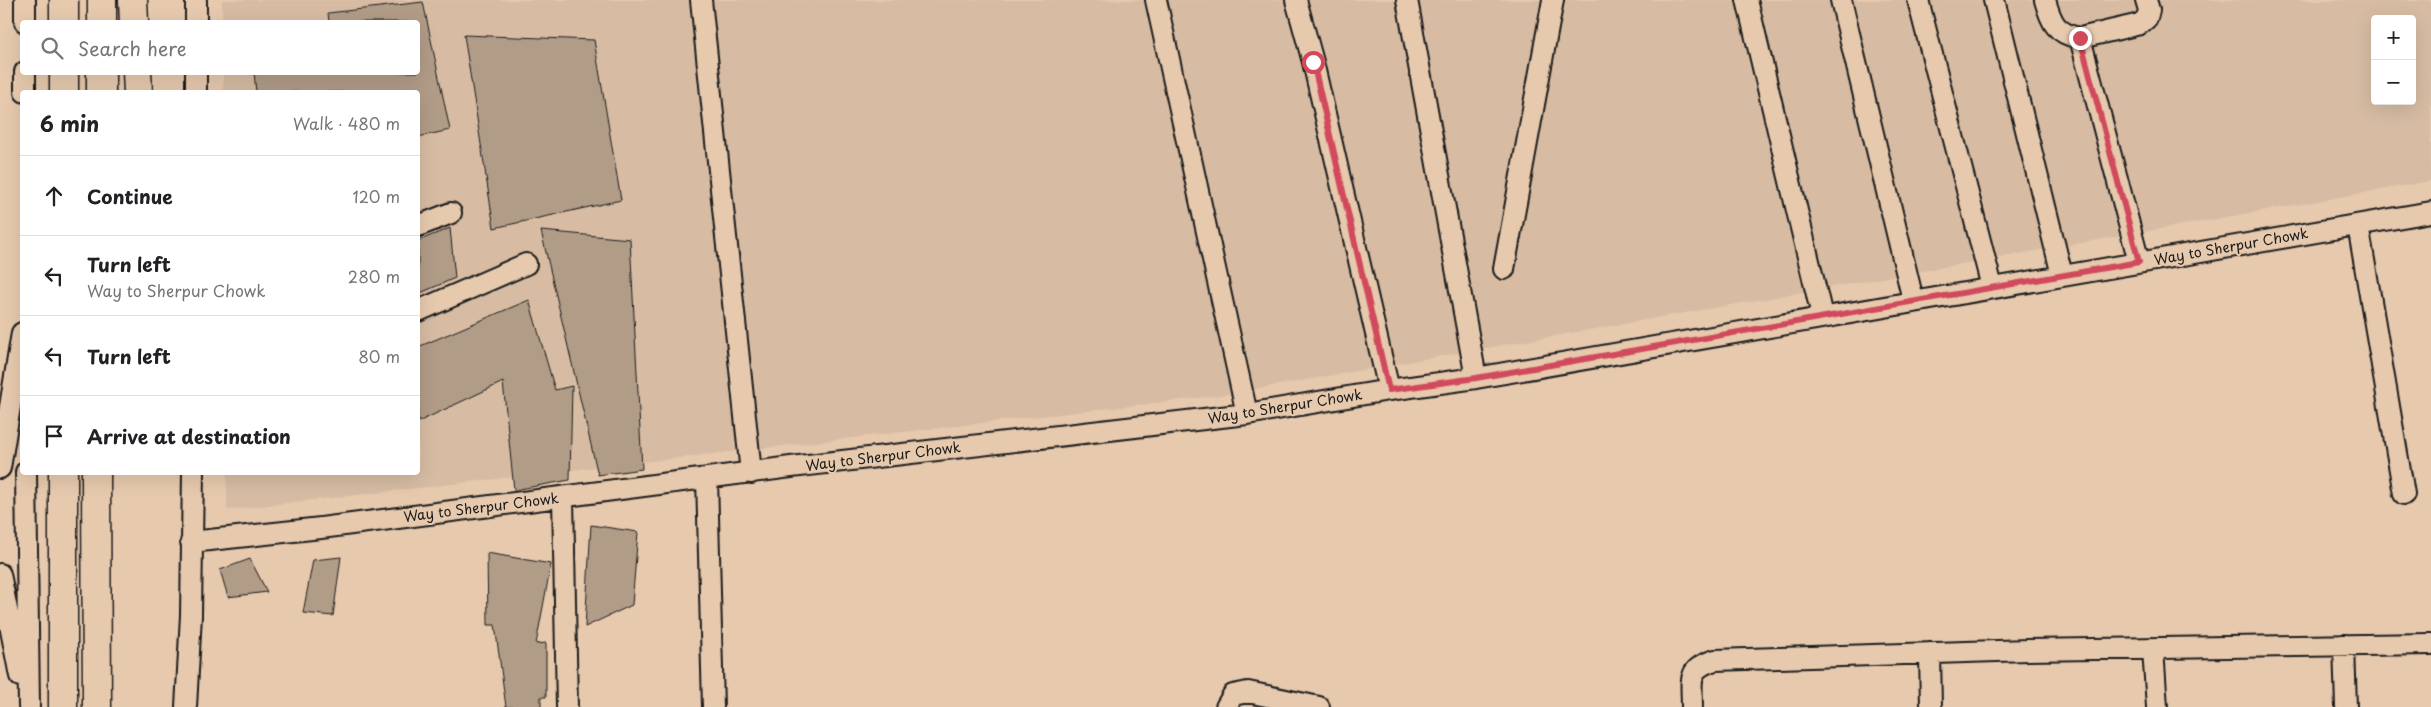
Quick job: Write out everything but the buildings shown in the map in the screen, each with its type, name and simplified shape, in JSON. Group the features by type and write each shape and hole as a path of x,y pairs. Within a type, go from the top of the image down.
{"highway":[{"path":"64,0 64,20"},
{"path":"102,0 102,20"},
{"path":"133,0 134,20"},
{"path":"64,75 64,90"},
{"path":"101,75 101,90"},
{"path":"137,75 138,90"},
{"path":"63,475 63,707"},
{"path":"96,475 97,707"}],"street":[{"path":"25,0 25,20"},
{"path":"196,0 196,20"},
{"path":"701,0 751,472"},
{"path":"1156,0 1247,414"},
{"path":"1296,0 1313,62 1389,390"},
{"path":"1407,0 1476,378"},
{"path":"1504,269 1553,0"},
{"path":"1747,0 1822,316"},
{"path":"1841,0 1913,300"},
{"path":"1918,0 1992,288"},
{"path":"1994,0 2062,275"},
{"path":"2046,0 2049,16 2056,26 2065,35 2080,38 2140,24 2147,18 2146,0"},
{"path":"2080,38 2139,262"},
{"path":"25,75 25,90"},
{"path":"196,75 196,90"},
{"name":"Way to Sherpur Chowk","path":"191,542 751,472 1247,414 1389,390 1476,378 1913,300 2431,212"},
{"path":"420,225 451,213"},
{"path":"2358,225 2404,494"},
{"path":"420,310 526,264"},
{"path":"0,468 20,345"},
{"path":"26,475 28,707"},
{"path":"186,707 191,615 193,475"},
{"path":"707,478 712,707"},
{"path":"563,497 567,707"},
{"path":"0,574 28,707"},
{"path":"1692,707 1692,675 1697,667 1715,660 1930,653 2431,644"},
{"path":"2344,646 2346,707"},
{"path":"2154,649 2157,707"},
{"path":"1930,653 1930,707"},
{"path":"1226,707 1233,695 1248,692 1319,707"}],"shaded area":[{"path":"222,0 2431,0 2431,181 1216,396 227,510 227,475 420,475 420,90 223,90 223,75 420,75 420,20 222,20"}],"route":[{"path":"1313,62 1389,390 1476,378 2139,262 2080,38"}]}
